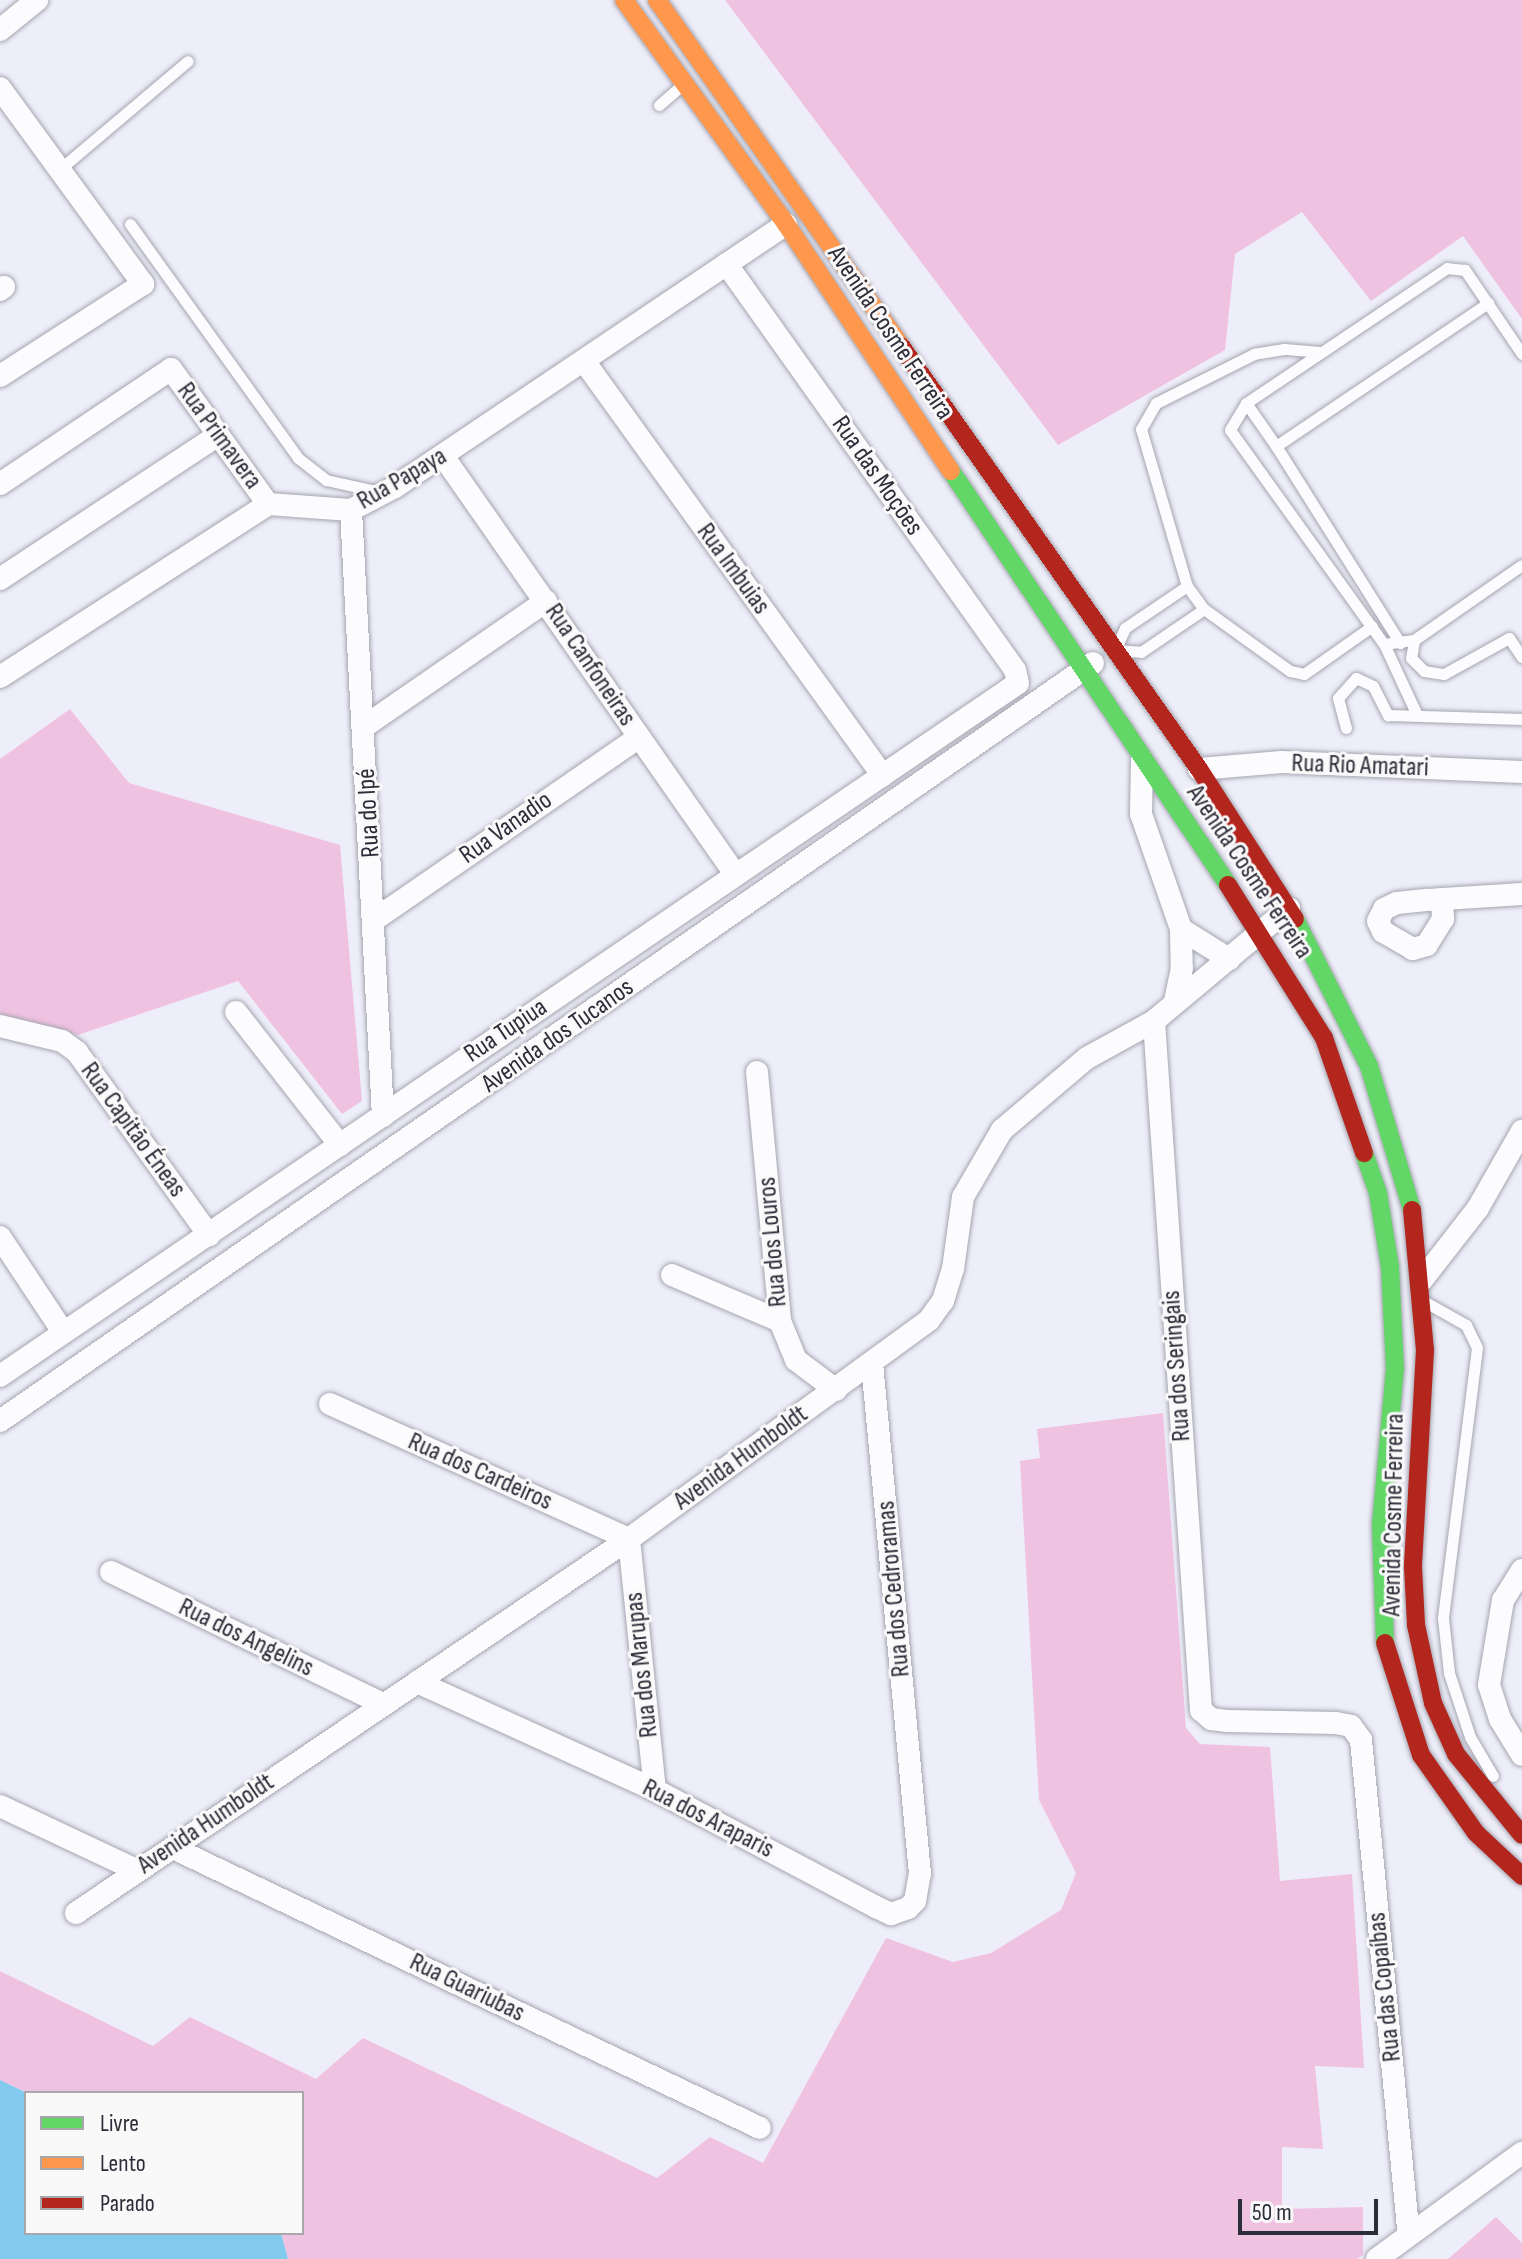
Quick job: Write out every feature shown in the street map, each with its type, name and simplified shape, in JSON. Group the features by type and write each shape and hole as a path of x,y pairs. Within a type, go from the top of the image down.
{"main road":[{"name":"Avenida Cosme Ferreira","path":"624,0 786,224 1258,932 1324,1038 1378,1193 1390,1267 1395,1368 1381,1525 1381,1630 1400,1702 1421,1755 1476,1833 1522,1876"},
{"name":"Avenida Cosme Ferreira","path":"657,0 1199,769 1289,908 1369,1066 1395,1135 1409,1185 1423,1290 1413,1567 1416,1625 1433,1703 1456,1754 1521,1834"}],"street":[{"path":"0,30 37,0"},
{"path":"0,88 8,116 60,169 143,284 0,376"},
{"name":"Rua Papaya","path":"268,504 351,510 384,493 786,224"},
{"name":"Rua das Moções","path":"727,264 1020,677 1014,689"},
{"name":"Rua Imbuias","path":"584,361 883,776"},
{"name":"Rua Primavera","path":"0,484 171,369 268,504"},
{"path":"0,579 217,436"},
{"name":"Rua Canfoneiras","path":"443,456 735,874"},
{"path":"0,677 268,504"},
{"name":"Rua do Ipé","path":"351,510 365,726 383,1116"},
{"path":"365,726 546,601"},
{"name":"Avenida dos Tucanos","path":"0,1421 1115,650"},
{"name":"Rua Tupiua","path":"0,1376 735,874 1014,689"},
{"name":"Rua Vanadio","path":"374,920 639,737"},
{"path":"1142,760 1141,814 1181,929 1182,968 1175,1001"},
{"name":"Rua Rio Amatari","path":"1199,769 1282,762 1522,772"},
{"path":"1442,899 1522,894"},
{"name":"Avenida Humboldt","path":"76,1913 381,1703 629,1539 929,1320 943,1301 963,1197 1002,1130 1087,1058 1154,1021 1289,908"},
{"path":"1181,929 1229,959"},
{"path":"236,1012 340,1145"},
{"name":"Rua dos Seringais","path":"1154,1021 1201,1710 1211,1719 1228,1721 1336,1723 1351,1726 1361,1740"},
{"name":"Rua Capitão Éneas","path":"0,1026 44,1035 77,1052 209,1235"},
{"name":"Rua dos Louros","path":"757,1072 780,1321 796,1360 836,1390"},
{"path":"1423,1290 1478,1208 1522,1131"},
{"path":"0,1237 63,1332"},
{"path":"672,1275 780,1321"},
{"name":"Rua dos Cedroramas","path":"872,1363 914,1815"},
{"name":"Rua dos Cardeiros","path":"330,1404 629,1539"},
{"name":"Rua dos Marupas","path":"629,1539 655,1790"},
{"path":"1522,1570 1503,1600 1489,1685 1500,1719 1522,1755"},
{"name":"Rua dos Angelins","path":"111,1572 381,1703"},
{"name":"Rua dos Araparis","path":"417,1682 655,1790 891,1914 908,1908 918,1893 914,1815"},
{"name":"Rua das Copaíbas","path":"1361,1740 1409,2234"},
{"path":"0,1806 136,1870"},
{"name":"Rua Guariubas","path":"173,1848 760,2128"},
{"path":"1377,2259 1409,2234 1452,2209 1522,2153"}],"lane":[{"path":"60,169 188,61"},
{"path":"659,105 685,83"},
{"path":"130,224 298,458 326,480 384,493"},
{"path":"1416,713 1384,644 1230,430 1246,403 1447,268 1465,270 1522,354"},
{"path":"1276,446 1488,303"},
{"path":"1320,352 1284,349 1254,354 1156,403 1146,414 1141,429 1187,586 1204,609 1290,671 1304,674 1372,626"},
{"path":"1246,403 1400,643"},
{"path":"1384,644 1414,640 1522,565"},
{"path":"1187,586 1125,628 1115,650 1141,652 1204,609"},
{"path":"1414,640 1411,658 1424,671 1444,674 1509,638 1522,657"},
{"path":"1346,728 1338,698 1356,678 1373,686 1388,715 1416,713 1522,719"},
{"path":"1423,1290 1466,1325 1477,1348 1443,1618 1449,1673 1470,1737 1521,1834"}],"shaded area":[{"path":"725,0 1522,0 1522,319 1463,236 1371,301 1302,212 1235,254 1225,350 1058,445"},
{"path":"70,709 129,783 340,845 362,1101 342,1114 238,981 78,1035 0,1014 0,759"},
{"path":"1163,1413 1186,1728 1200,1744 1270,1747 1280,1881 1352,1874 1364,2068 1315,2066 1323,2149 1282,2147 1282,2209 1363,2207 1363,2255 1357,2259 288,2259 282,2235 304,2235 304,2091 24,2092 0,2080 0,1971 153,2046 190,2017 316,2079 363,2038 657,2178 710,2137 763,2163 886,1938 953,1962 991,1953 1061,1910 1076,1873 1039,1800 1020,1461 1040,1458 1037,1429"},
{"path":"1496,2217 1522,2243 1522,2259 1448,2259"}],"water":[{"path":"0,2080 24,2092 24,2235 282,2235 288,2259 0,2259"}],"traffic: fast":[{"path":"951,471 1228,885"},
{"path":"1295,919 1369,1066 1412,1210"},
{"path":"1364,1153 1378,1193 1390,1267 1395,1368 1381,1525 1385,1643"}],"traffic: slow":[{"path":"624,0 786,224 951,471"},
{"path":"657,0 901,346"}],"traffic: jam":[{"path":"901,346 1199,769 1295,919"},
{"path":"1228,885 1324,1038 1364,1153"},
{"path":"1412,1210 1425,1350 1413,1567 1416,1625 1433,1703 1456,1754 1522,1835"},
{"path":"1385,1643 1421,1755 1476,1833 1522,1876"}]}
